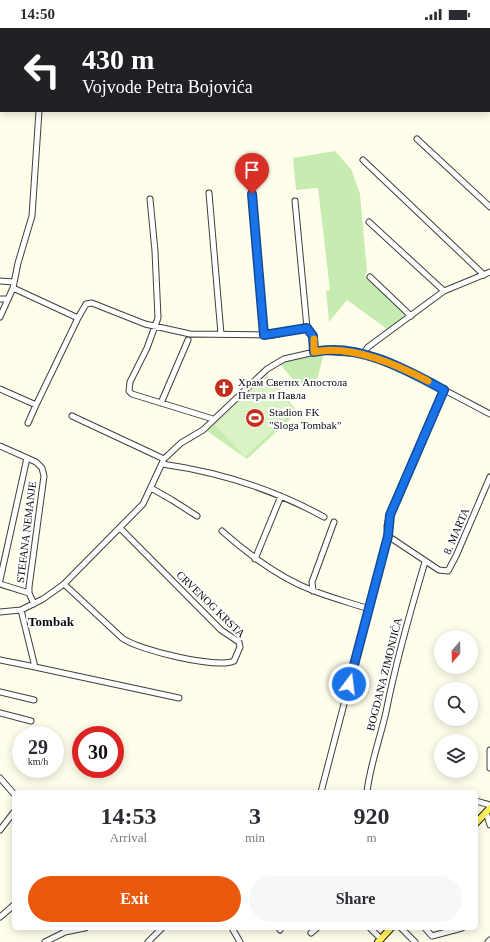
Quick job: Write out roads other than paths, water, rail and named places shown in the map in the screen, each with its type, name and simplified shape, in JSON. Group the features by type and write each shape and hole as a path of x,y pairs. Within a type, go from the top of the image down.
{"main road":[{"path":"478,821 489,808"},
{"path":"380,940 389,930"}],"street":[{"path":"0,317 13,288 32,216 39,112"},
{"path":"417,139 490,207"},
{"path":"363,160 484,275"},
{"path":"250,172 264,335"},
{"path":"209,193 221,334"},
{"path":"150,199 158,301 156,326 129,386 129,391 132,394 213,418"},
{"path":"295,201 307,328 313,336 314,352"},
{"path":"369,222 444,291"},
{"path":"363,354 368,347 444,291 490,272"},
{"path":"370,277 411,316"},
{"path":"0,281 14,282"},
{"path":"13,288 78,318"},
{"path":"0,299 8,299"},
{"path":"28,423 86,304 92,303 132,320 190,334 264,335 307,328"},
{"path":"160,403 188,340"},
{"path":"0,612 21,610 34,604 64,584 143,504 164,459 181,443 202,430 213,418 274,364 300,354 329,350 363,354 409,371 490,414"},
{"path":"0,389 36,405"},
{"path":"322,790 388,536 390,515 444,390"},
{"path":"72,416 164,459"},
{"name":"STEFANA NEMANJE","path":"0,446 28,458 42,468 44,476 29,593 34,604"},
{"name":"STEFANA NEMANJE","path":"0,580 28,458"},
{"path":"162,464 223,476 282,496 324,517"},
{"name":"8. MARTA","path":"388,536 439,570 446,571 450,569 490,477"},
{"path":"151,488 177,502 197,516"},
{"path":"255,558 282,496"},
{"path":"313,591 312,582 334,522"},
{"name":"CRVENOG KRSTA","path":"64,584 122,638 133,645 207,662 225,664 234,661 240,647 239,642 221,630 120,528"},
{"path":"222,531 255,558 283,576 313,591 369,609"},
{"name":"BOGDANA ZIMONJIĆA","path":"367,790 368,779 386,712 390,685 425,562"},
{"name":"STEFANA NEMANJE","path":"0,584 29,593"},
{"path":"21,610 34,668"},
{"path":"0,660 179,698"},
{"path":"0,692 34,700"},
{"path":"0,713 31,722"},
{"path":"490,750 490,768"},
{"path":"0,778 12,792"},
{"path":"478,802 489,808 490,825"},
{"path":"0,829 12,814"},
{"path":"0,917 12,907"},
{"path":"45,942 65,932 76,930"},
{"path":"148,942 160,930"},
{"path":"233,930 240,942"},
{"path":"311,933 315,930"},
{"path":"372,930 380,940"},
{"path":"404,930 415,942"},
{"path":"427,930 432,936 454,930"}],"place":[{"name":"Храм Светих Апостола Петра и Павла","path":"224,388"},
{"name":"Stadion FK \"Sloga Tombak\"","path":"255,418"}],"district":[{"name":"Tombak","path":"51,621"}]}
